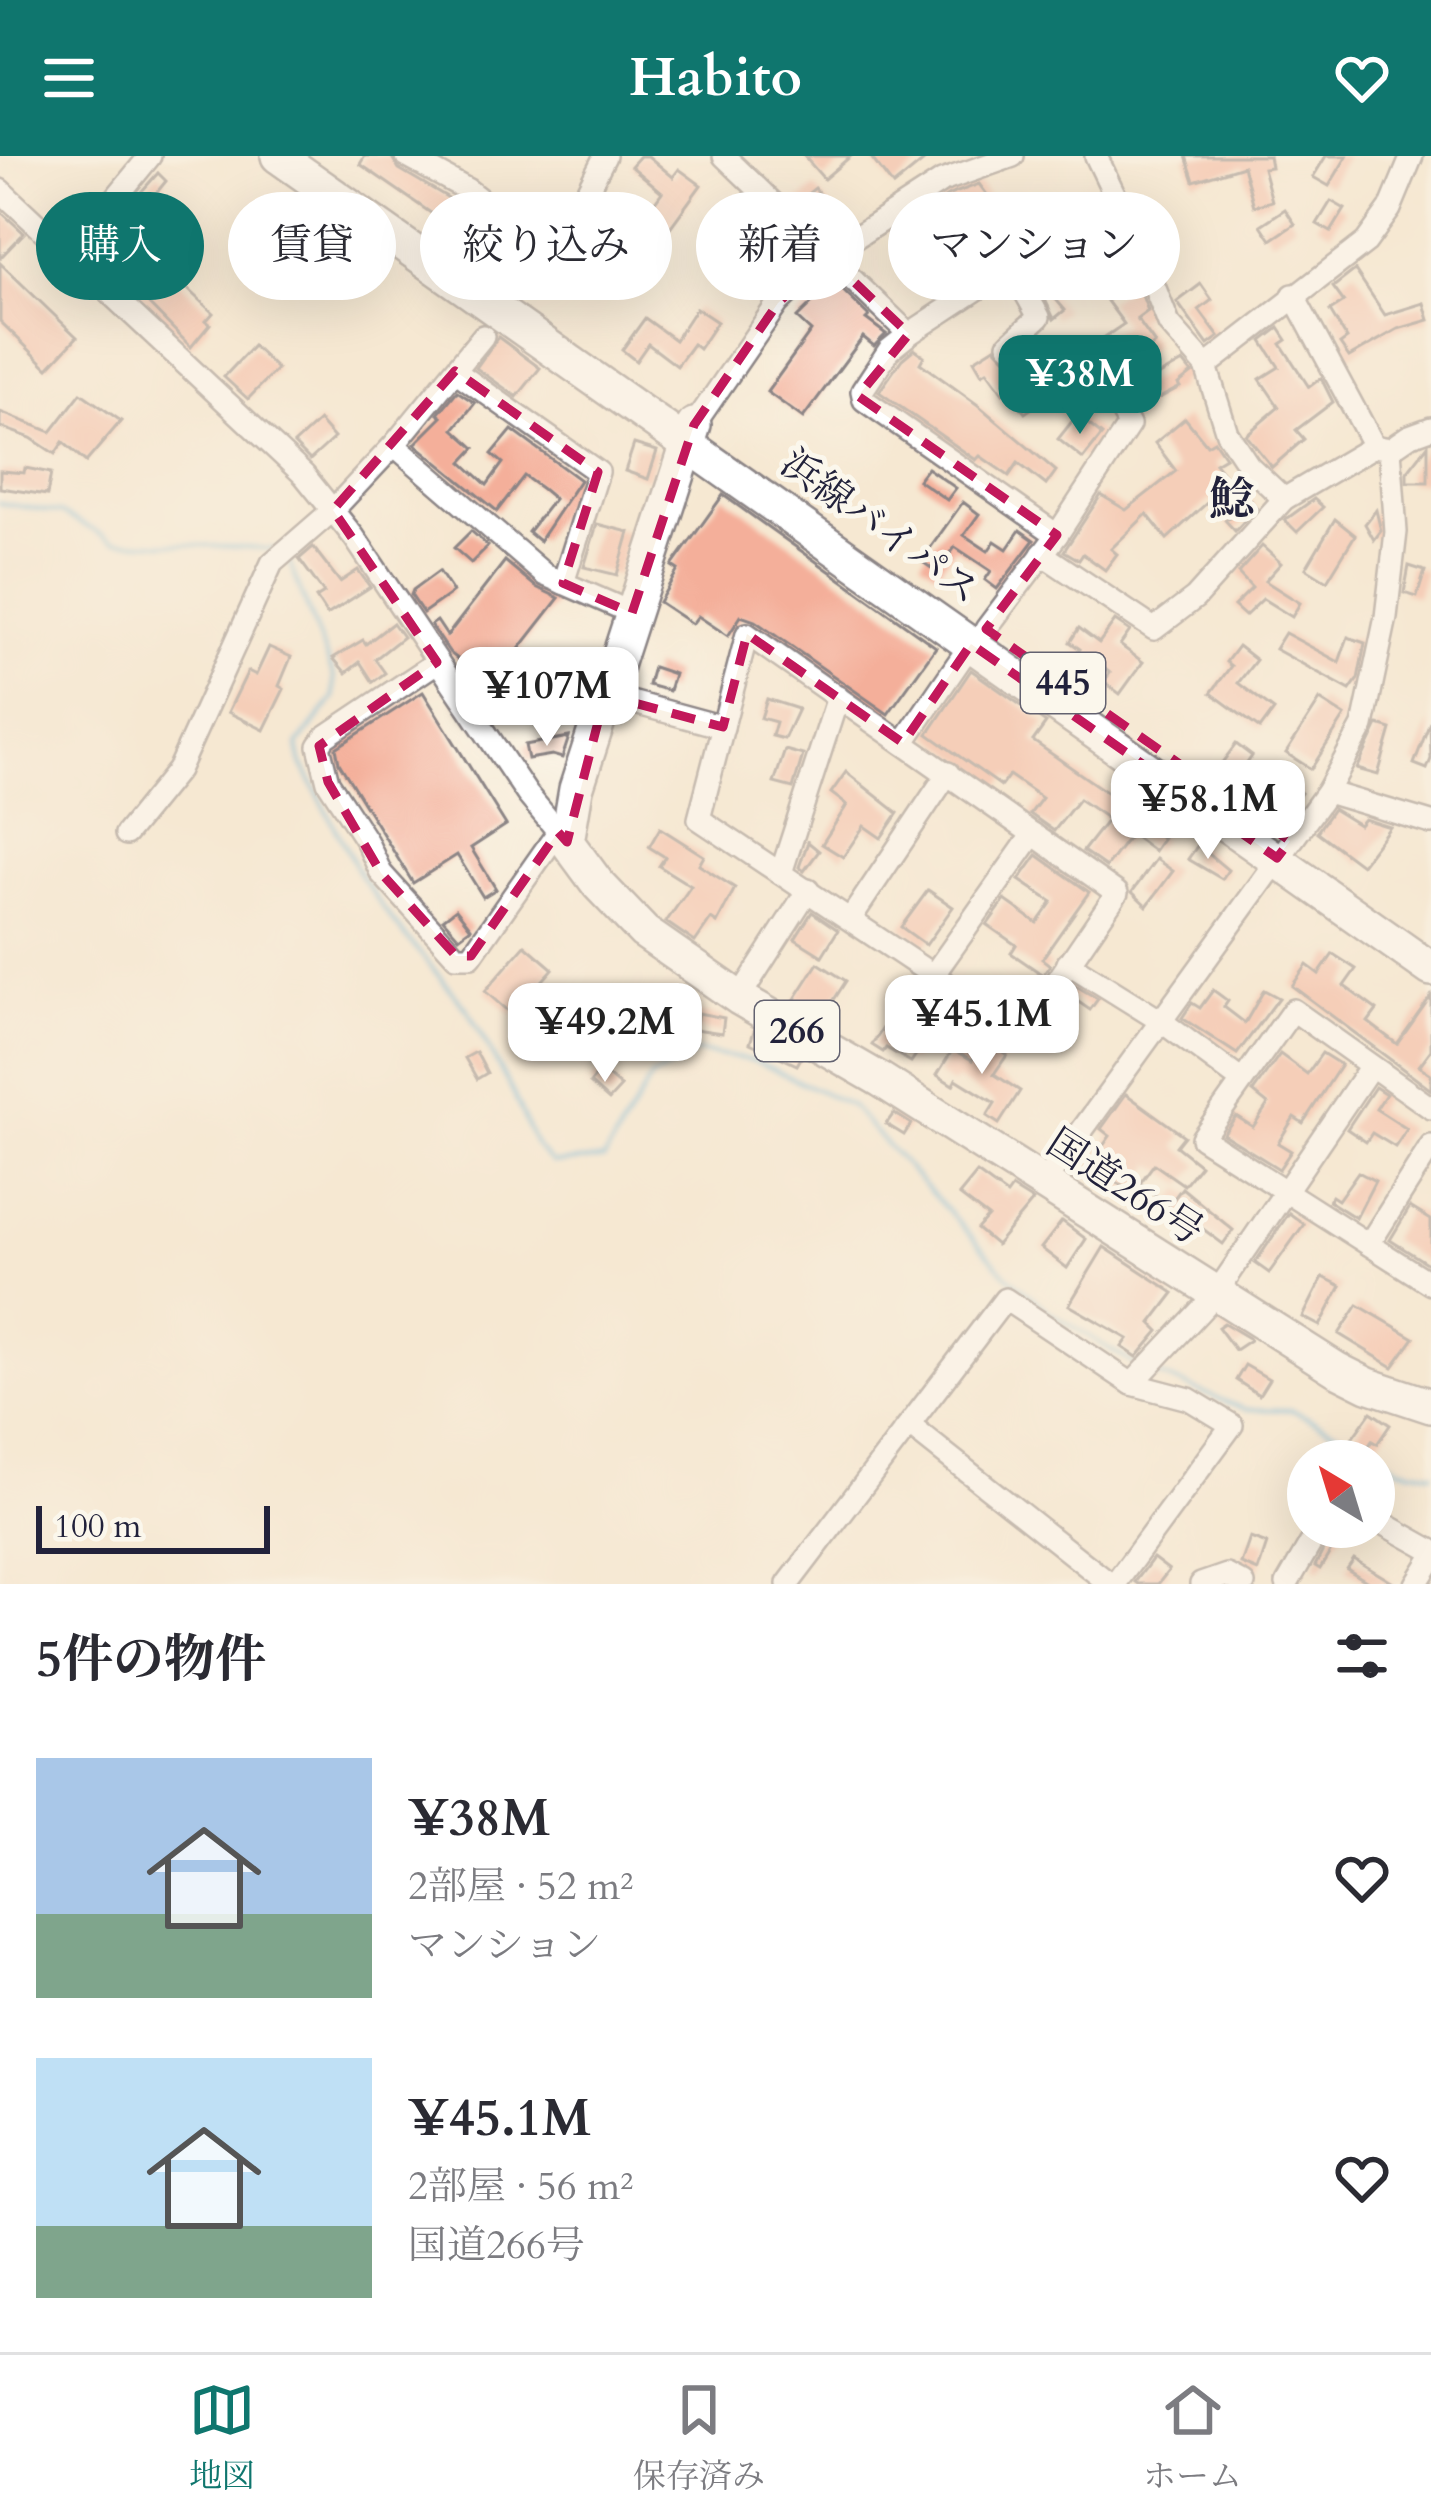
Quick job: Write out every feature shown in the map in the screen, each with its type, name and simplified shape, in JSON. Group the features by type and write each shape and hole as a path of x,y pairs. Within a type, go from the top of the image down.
{"highway":[{"name":"浜線バイパス","path":"278,156 316,168 978,637 1284,849 1431,943"},
{"path":"563,837 691,433"},
{"name":"国道266号","path":"563,837 598,884 644,932 739,998 881,1080 1215,1294 1368,1385 1431,1406"},
{"name":"浜線バイパス","path":"1284,849 1431,969"}],"street":[{"path":"121,192 150,156"},
{"path":"406,156 468,190 541,256 584,197 605,156"},
{"path":"724,156 761,192"},
{"path":"864,231 966,170 1012,156"},
{"path":"1096,156 1169,324 1206,366 1227,433 1249,466 1284,499"},
{"path":"1206,366 1366,242 1390,208 1412,156"},
{"path":"0,190 36,223"},
{"path":"903,743 1057,535 1129,425 1115,399 1061,390 1009,344 1039,317 1010,266 889,350 862,391 864,400 1057,535"},
{"path":"864,292 908,334"},
{"path":"1043,1184 1327,792 1363,726 1396,532 1382,447 1293,295"},
{"path":"119,300 304,475 333,510 437,662 527,794 563,837 471,956 456,956 381,873 328,782 319,746 325,737 437,662"},
{"path":"691,433 781,300"},
{"path":"126,834 178,770 272,563 333,510 394,445 483,337"},
{"path":"454,371 598,472 563,583"},
{"path":"1042,554 1154,629 1195,598 1284,499 1382,447 1431,428"},
{"path":"394,445 544,575 632,613"},
{"path":"747,634 838,697 1117,893 1021,1034 699,820 747,634"},
{"path":"605,695 723,727"},
{"path":"781,873 838,697"},
{"path":"851,917 948,773"},
{"path":"1327,792 1431,824"},
{"path":"934,974 1033,834"},
{"path":"739,998 808,890"},
{"path":"1068,963 1161,1021 1242,1081"},
{"path":"1431,1108 1293,1010 1202,1138 1431,1284"},
{"path":"1132,1384 1215,1294 1371,1066"},
{"path":"1369,1244 1431,1146"},
{"path":"788,1584 1005,1299 1132,1384 1189,1399 1232,1425 1113,1584 910,1426"},
{"path":"1395,1530 1431,1550"},
{"path":"1288,1584 1308,1548"},
{"path":"1416,1584 1431,1560"},
{"path":"1201,1584 1227,1575 1244,1584"}],"highlighted area":[{"path":"827,256 909,334 858,396 1057,535 986,629 1290,841 1277,858 971,644 903,743 747,634 723,727 605,695 567,842 558,832 471,956 456,956 381,873 328,782 319,746 437,662 333,510 455,371 598,472 563,583 632,613 694,425 778,303"}],"building":[{"path":"365,156 391,156 399,169 438,192 420,192 420,205 360,164"},
{"path":"640,156 648,156 673,177 679,169 701,185 672,225 672,192 662,192 631,166"},
{"path":"804,156 851,156 824,179"},
{"path":"870,156 930,156 893,186"},
{"path":"1186,156 1269,156 1271,167 1263,168 1272,201 1254,206 1243,166 1194,181"},
{"path":"1326,156 1347,156 1329,186 1313,177"},
{"path":"158,173 166,181 157,192 141,192"},
{"path":"979,184 985,192 957,192"},
{"path":"1331,201 1345,209 1331,232 1317,224"},
{"path":"1285,209 1295,224 1271,240 1261,225"},
{"path":"0,211 24,233 0,258"},
{"path":"0,263 77,337 48,368 0,321"},
{"path":"1355,270 1385,315 1424,303 1429,320 1398,329 1349,357 1340,344 1347,339 1330,311 1344,302 1333,287"},
{"path":"1201,284 1212,300 1199,310 1219,337 1208,345 1177,302"},
{"path":"145,300 199,300 213,313 191,347"},
{"path":"816,300 853,300 869,316 866,319 886,334 874,346 863,337 803,418 767,392 811,331 797,318"},
{"path":"1045,300 1056,300 1065,310 1054,319"},
{"path":"1144,300 1148,311 1137,319 1155,344 1144,352 1139,346 1108,367 1093,345 1124,324 1107,301"},
{"path":"696,308 717,322 699,349 693,344 677,366 648,344 636,361 622,350 645,318 675,340"},
{"path":"1279,328 1287,340 1281,344 1309,387 1321,378 1333,402 1296,430 1304,439 1272,467 1246,435 1279,407 1260,379 1279,367 1262,341"},
{"path":"498,337 540,368 517,397 476,368"},
{"path":"253,346 277,369 248,399 224,377"},
{"path":"995,347 1046,398 1025,413 1008,390 1003,393 987,371 982,374 974,360"},
{"path":"914,349 924,356 920,363 1056,471 1046,485 1018,463 1009,476 980,456 976,460 879,392"},
{"path":"1183,362 1192,373 1180,387 1150,403 1140,386"},
{"path":"457,391 475,403 454,429 475,448 462,462 487,485 503,463 492,454 512,430 580,480 539,541 528,532 554,499 542,489 524,476 497,511 415,444 442,417 438,414"},
{"path":"81,393 121,421 86,462 63,442 55,454 31,438 0,427 0,412 51,432"},
{"path":"1077,415 1102,435 1083,459 1058,439"},
{"path":"1185,418 1207,445 1214,441 1225,457 1215,463 1230,482 1167,539 1147,514 1111,549 1117,554 1105,570 1083,554 1079,560 1064,551 1101,495 1126,510 1176,471 1155,443"},
{"path":"319,421 334,438 310,460 294,444"},
{"path":"634,444 657,451 648,479 625,471"},
{"path":"1428,445 1428,482 1407,482 1407,472"},
{"path":"25,468 51,473 47,495 0,488 0,471 24,473"},
{"path":"927,468 956,488 947,500 918,480"},
{"path":"723,495 936,647 888,714 755,621 741,616 728,636 698,616 692,624 659,602 678,570 672,566"},
{"path":"1314,499 1323,507 1297,532 1285,520"},
{"path":"1250,500 1256,508 1235,531 1225,520"},
{"path":"963,502 979,514 964,535 988,551 995,541 1007,549 1020,530 1034,540 997,589 985,580 991,571 955,547 937,572 921,561"},
{"path":"1376,510 1381,531 1374,540 1365,524"},
{"path":"1335,519 1355,535 1327,581 1306,568"},
{"path":"597,524 629,532 617,575 584,567"},
{"path":"471,531 488,546 471,563 454,548"},
{"path":"1262,546 1281,563 1265,581 1300,603 1292,617 1263,599 1245,616 1234,606 1252,588 1238,573"},
{"path":"313,547 340,582 358,570 370,587 327,615 316,598 324,593 299,559"},
{"path":"505,561 536,587 559,598 491,685 450,653 431,625 437,621 447,636"},
{"path":"1409,566 1425,571 1417,597 1404,593"},
{"path":"439,571 453,592 423,613 411,595"},
{"path":"1115,621 1130,631 1120,645 1143,662 1120,694 1104,682 1110,673 1091,657 1082,669 1071,661 1080,649 1070,642 1079,628 1099,643"},
{"path":"393,623 403,637 375,659 385,673 373,682 360,662 346,673 333,658 363,640 366,644"},
{"path":"1285,633 1339,662 1348,637 1365,643 1358,679 1350,690 1275,649"},
{"path":"1238,646 1256,660 1238,683 1274,710 1260,729 1211,693 1231,666 1226,662"},
{"path":"269,647 291,657 279,686 284,689 264,730 228,712 248,671 256,675"},
{"path":"653,667 674,674 669,691 648,685"},
{"path":"971,670 1046,723 1033,741 1138,814 1135,818 1163,838 1154,851 1131,834 1106,867 1083,851 1108,819 1079,799 1054,831 1030,814 1042,798 1009,775 1001,786 928,734"},
{"path":"423,692 506,825 471,848 496,889 483,897 457,855 413,883 339,763 336,748"},
{"path":"767,699 798,709 784,739 772,736 776,722 761,718"},
{"path":"1320,700 1345,716 1311,769 1286,753"},
{"path":"1430,722 1431,759 1427,769 1414,764"},
{"path":"1378,725 1391,729 1378,775 1357,769"},
{"path":"569,737 562,758 528,759 525,745"},
{"path":"1236,744 1252,756 1238,776 1221,764"},
{"path":"785,750 803,755 793,788 774,783"},
{"path":"846,772 898,813 881,838 864,826 843,857 822,844 847,805 831,793"},
{"path":"1274,772 1301,793 1287,811 1260,790"},
{"path":"1333,809 1359,825 1364,819 1390,827 1361,865 1317,832"},
{"path":"660,828 704,856 699,865 735,888 717,923 711,919 695,942 666,922 691,886 659,866 665,857 649,847"},
{"path":"808,842 819,851 804,871 799,867"},
{"path":"1198,845 1228,870 1222,879 1188,859"},
{"path":"1037,855 1089,892 1042,959 1050,965 1043,975 1011,953 1016,945 987,925 1005,900 1037,923 1052,902 1019,880"},
{"path":"1156,859 1173,871 1147,906 1132,892"},
{"path":"928,890 953,907 926,945 901,927"},
{"path":"456,909 471,928 459,937 443,919"},
{"path":"812,912 838,930 822,956 795,939"},
{"path":"525,945 553,969 512,1015 485,991"},
{"path":"1333,954 1356,969 1344,986 1377,1010 1368,1022 1397,1044 1431,996 1431,1050 1419,1066 1431,1074 1431,1090 1292,986 1307,965 1319,974"},
{"path":"818,963 846,981 821,1020 793,1002"},
{"path":"912,983 950,1005 911,1062 872,1045"},
{"path":"1073,984 1098,999 1090,1010 1067,994"},
{"path":"1213,990 1228,1001 1224,1007 1245,1023 1264,990 1279,998 1237,1054 1182,1018 1192,1003 1200,1008"},
{"path":"698,1013 724,1018 722,1033 695,1029"},
{"path":"754,1031 801,1058 797,1065 750,1043"},
{"path":"986,1040 1007,1055 994,1074 1020,1091 999,1124 987,1116 995,1103 956,1079 953,1085 937,1075 953,1049 972,1060"},
{"path":"476,1052 487,1073 477,1079 465,1058"},
{"path":"1322,1053 1341,1065 1303,1123 1294,1117 1278,1143 1291,1151 1279,1169 1223,1134 1236,1116 1253,1127 1268,1104 1253,1092 1280,1054 1307,1074"},
{"path":"601,1070 621,1087 609,1100 590,1083"},
{"path":"1375,1087 1386,1094 1376,1109 1407,1129 1395,1147 1372,1133 1366,1142 1347,1129"},
{"path":"1126,1094 1184,1136 1176,1146 1200,1165 1184,1185 1154,1164 1140,1183 1159,1198 1151,1208 1091,1163 1110,1136 1101,1129"},
{"path":"894,1113 911,1124 904,1135 886,1124"},
{"path":"1358,1172 1375,1181 1356,1218 1329,1201 1332,1196 1338,1200"},
{"path":"977,1173 1007,1195 1012,1188 1033,1201 996,1245 977,1229 988,1217 959,1195"},
{"path":"1182,1188 1233,1230 1223,1244 1191,1220 1186,1225 1165,1210"},
{"path":"1410,1207 1431,1220 1431,1266 1390,1240"},
{"path":"1289,1213 1304,1224 1269,1273 1255,1263"},
{"path":"1062,1221 1086,1239 1067,1268 1041,1248"},
{"path":"1104,1247 1174,1293 1151,1323 1159,1331 1137,1357 1122,1347 1128,1339 1069,1305"},
{"path":"1323,1277 1341,1286 1320,1326 1303,1317"},
{"path":"1358,1305 1414,1338 1393,1367 1339,1334"},
{"path":"1224,1323 1250,1340 1235,1350 1218,1327"},
{"path":"1245,1365 1269,1379 1259,1395 1236,1380"},
{"path":"1371,1412 1390,1425 1380,1440 1351,1440"},
{"path":"1250,1538 1267,1544 1258,1571 1241,1564"},
{"path":"1324,1548 1332,1548 1320,1569 1315,1566"},
{"path":"1153,1558 1169,1570 1158,1584 1138,1584 1135,1582"},
{"path":"1354,1559 1395,1584 1371,1584 1347,1569"}],"waterway":[{"path":"0,503 61,513 114,541 275,549"},
{"path":"288,559 334,677 334,698 298,745 301,762 361,877 467,1009 535,1145 552,1163 604,1159 651,1078 697,1052 755,1061 850,1105 1007,1275 1050,1312 1137,1366"},
{"path":"1153,1373 1245,1409 1292,1410 1356,1440"},
{"path":"1395,1465 1431,1473"}],"tunnel":[{"path":"496,319 509,300"}],"district":[{"name":"鯰","path":"1232,499"}]}
